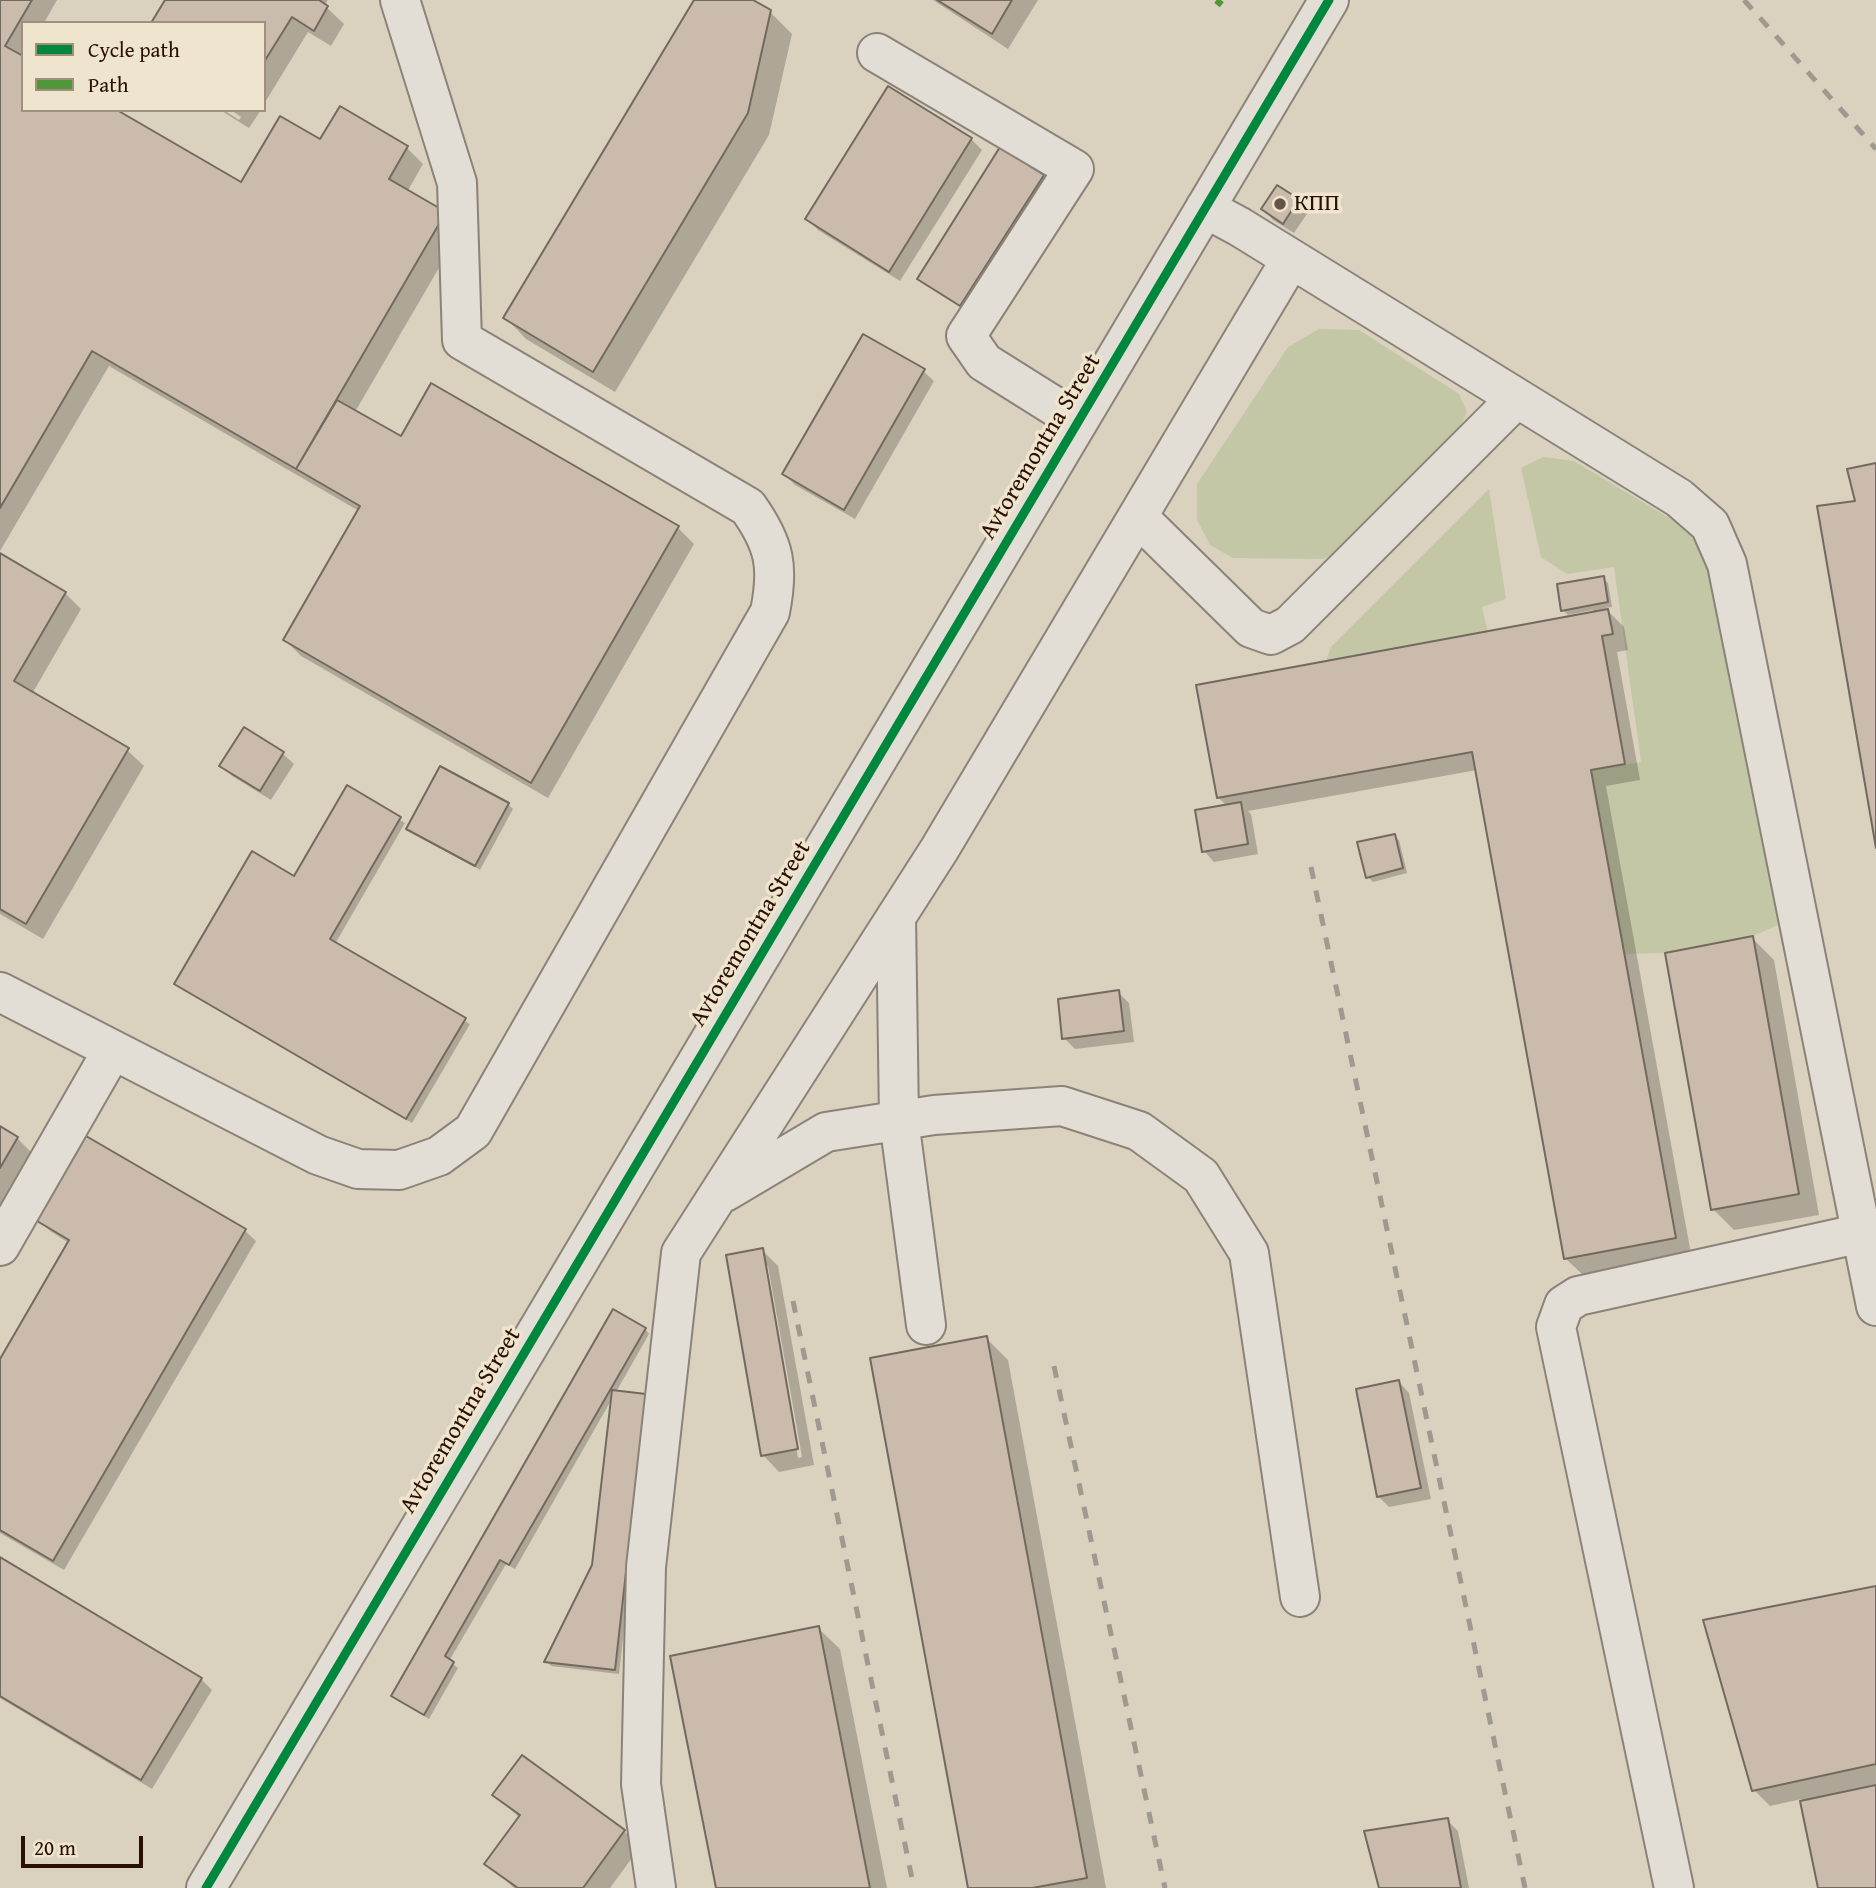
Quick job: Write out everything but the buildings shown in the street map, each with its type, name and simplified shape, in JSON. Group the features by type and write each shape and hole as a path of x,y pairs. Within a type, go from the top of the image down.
{"street":[{"path":"0,992 318,1156 358,1169 399,1170 439,1156 473,1131 770,612 775,585 773,557 764,530 748,507 462,340 457,183 400,0"},
{"name":"Avtoremontna Street","path":"206,1888 1329,0"},
{"path":"877,53 1074,169 966,336 984,362 1078,421"},
{"path":"1205,208 1679,498 1710,525 1727,564 1876,1306"},
{"path":"656,1888 641,1784 646,1567 681,1253 939,850 1291,259"},
{"path":"1138,517 1251,628 1271,635 1290,625 1516,399"},
{"path":"896,917 899,1120 926,1325"},
{"path":"0,1246 112,1051"},
{"path":"717,1196 826,1132 899,1120 1062,1106 1139,1130 1201,1176 1250,1253 1300,1597"},
{"path":"1674,1888 1556,1327 1564,1305 1578,1296 1861,1233"}],"green space":[{"path":"1319,329 1359,330 1459,394 1467,412 1456,436 1349,547 1323,559 1233,558 1210,545 1197,520 1197,484 1288,347"},
{"path":"1543,457 1574,461 1696,534 1726,595 1787,921 1753,936 1665,953 1624,954 1591,770 1641,762 1614,567 1567,574 1541,557 1521,468"},
{"path":"1489,489 1506,599 1482,607 1488,632 1326,661 1331,647"}],"railway":[{"path":"1744,0 1876,149"},
{"path":"1311,867 1525,1888"},
{"path":"793,1301 914,1888"},
{"path":"1054,1366 1165,1888"}],"marked path":[{"path":"1217,5 1221,0"}],"cycle path":[{"path":"206,1888 1329,0"}],"place":[{"name":"КПП","path":"1280,204"}]}
